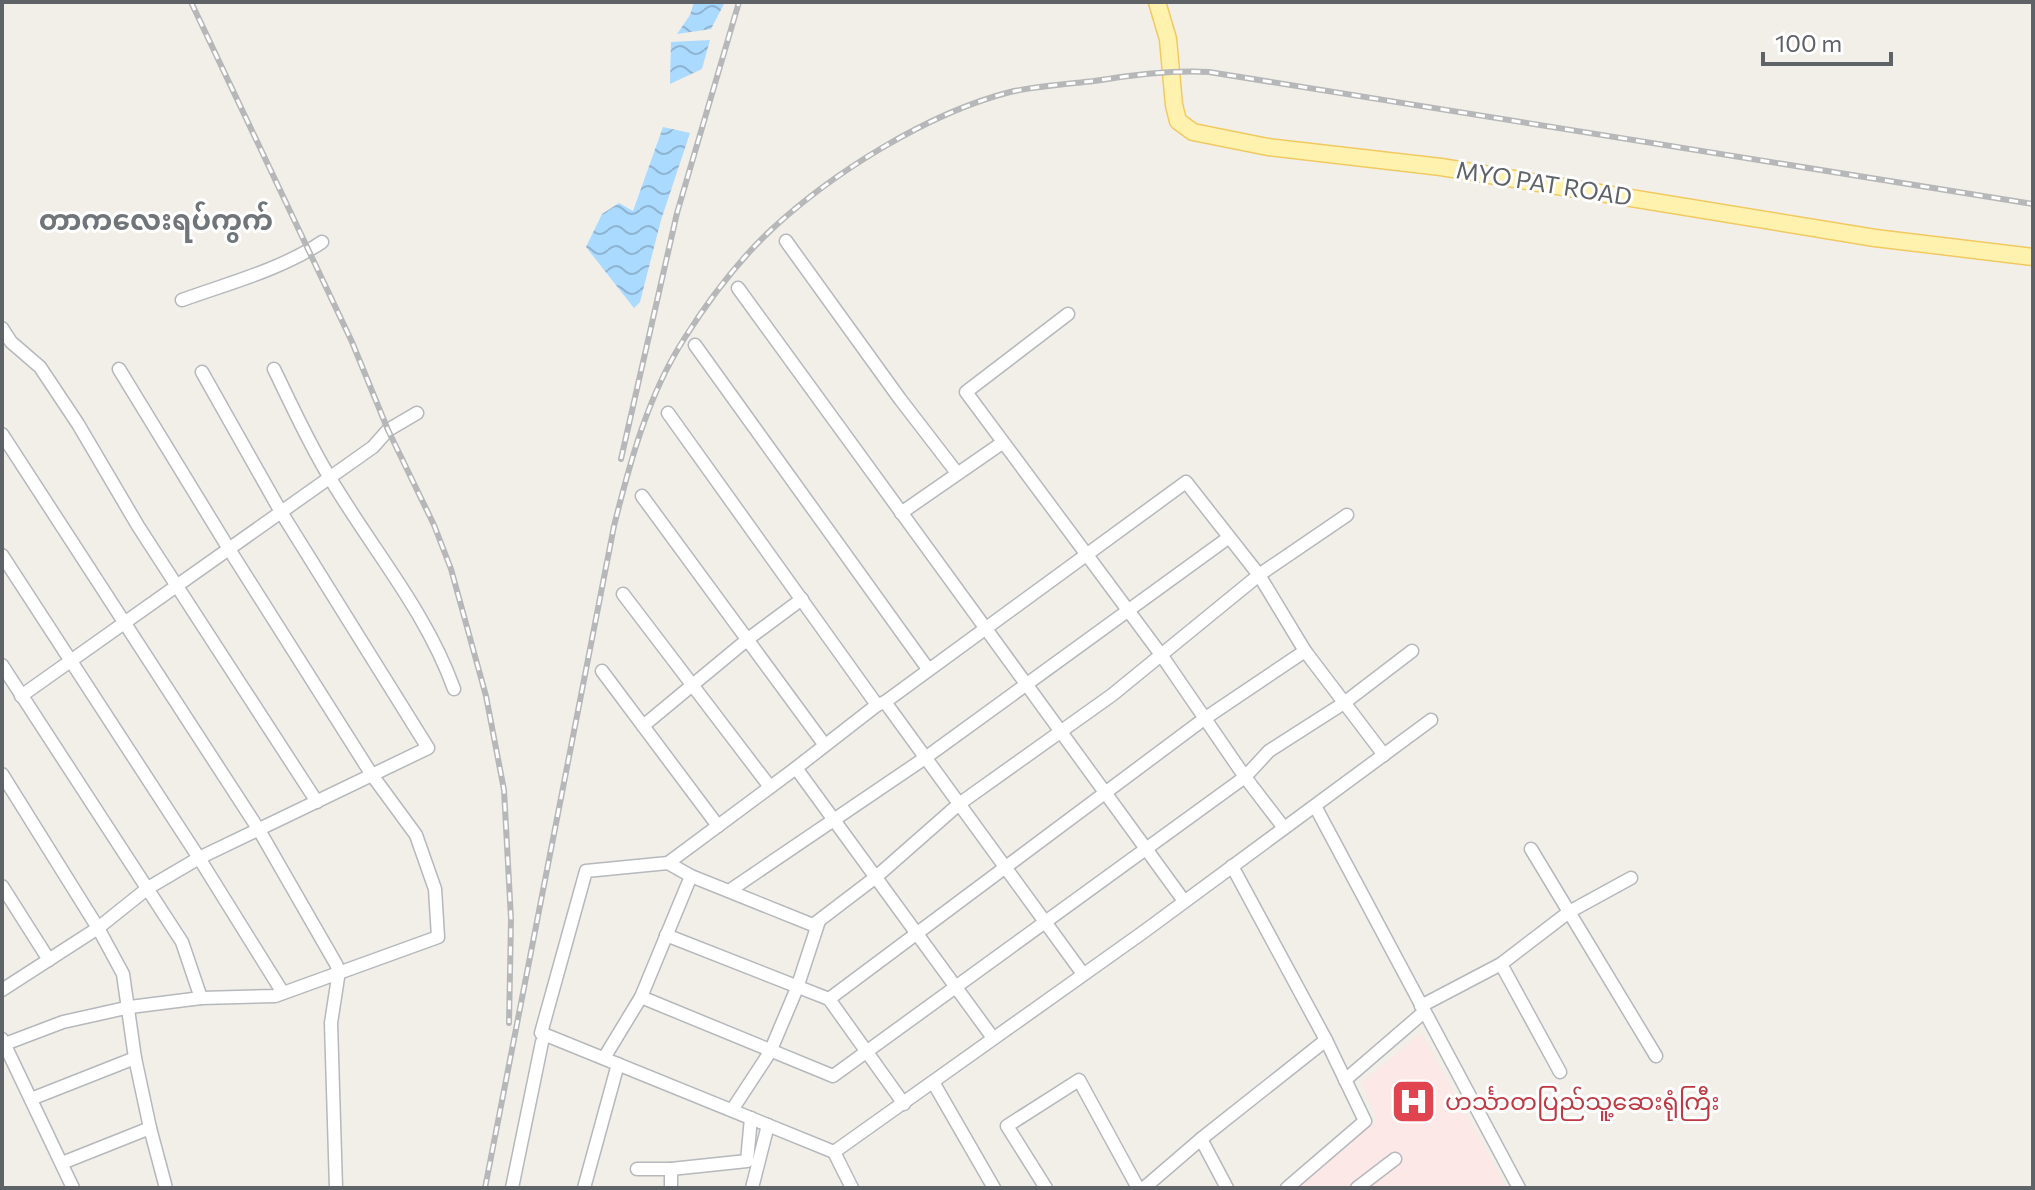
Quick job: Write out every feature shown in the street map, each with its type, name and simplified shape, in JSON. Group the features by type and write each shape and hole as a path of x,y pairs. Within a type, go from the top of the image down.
{"main road":[{"name":"MYO PAT ROAD","path":"1157,2 1168,39 1178,121 1193,132 1268,147 1456,170 1875,238 2033,257"}],"street":[{"path":"786,241 957,473"},
{"path":"182,300 270,269 303,255 322,242"},
{"path":"738,288 1184,901"},
{"path":"1068,314 966,392 1162,656 1284,828"},
{"path":"2,328 11,342 40,367 78,424 138,526 317,802"},
{"path":"695,345 928,669"},
{"path":"73,1188 16,1063 3,1045 63,1022 130,1007 201,998 275,996 438,937 435,889 416,835 372,775 119,369"},
{"path":"274,369 329,477 407,593 443,659 454,689"},
{"path":"2,990 98,928 148,888 199,858 428,748 281,512 202,372"},
{"path":"21,696 373,447 388,430 417,413"},
{"path":"668,413 802,599 925,758 1083,974"},
{"path":"2,434 259,830 339,971 331,1023 336,1188"},
{"path":"901,513 1002,443"},
{"path":"852,1188 834,1152 541,1033 586,871 668,863 824,744 1186,482 1259,575 1305,651 1384,755"},
{"path":"642,496 824,744"},
{"path":"668,863 691,876 813,925 876,877 959,804 1162,656 1259,575 1347,515"},
{"path":"729,891 1026,687 1228,538"},
{"path":"2,555 283,993"},
{"path":"623,594 770,787"},
{"path":"643,726 748,639 802,599"},
{"path":"829,999 1006,870 1204,719 1305,651"},
{"path":"641,997 833,1076 1245,777 1269,751 1344,703 1412,651"},
{"path":"2,665 182,942 201,998"},
{"path":"602,671 718,826"},
{"path":"834,1152 1431,720"},
{"path":"796,768 993,1038"},
{"path":"2,774 98,928 123,974 135,1058 166,1188"},
{"path":"1315,806 1519,1188"},
{"path":"1531,849 1656,1056"},
{"path":"1232,866 1326,1040 1365,1121 1287,1188"},
{"path":"604,1058 641,997 691,876"},
{"path":"1345,1080 1422,1009 1501,964 1569,912 1631,878"},
{"path":"2,886 49,960"},
{"path":"732,1110 770,1052 797,988 819,921"},
{"path":"666,935 829,999 904,1104"},
{"path":"1501,964 1560,1072"},
{"path":"1144,1188 1326,1040"},
{"path":"512,1188 542,1042"},
{"path":"31,1099 135,1058"},
{"path":"584,1188 618,1064"},
{"path":"1046,1188 1007,1126 1079,1080 1138,1188"},
{"path":"933,1082 994,1188"},
{"path":"637,1169 671,1169 747,1161 751,1118"},
{"path":"755,1186 768,1125"},
{"path":"62,1163 150,1128"},
{"path":"1201,1139 1227,1188"},
{"path":"1357,1188 1395,1159"},
{"path":"671,1169 671,1188"}],"shaded area":[{"name":"ဟင်္သာတပြည်သူ့ဆေးရုံကြီး","path":"1421,1033 1507,1188 1297,1188 1377,1121 1362,1083"}],"water":[{"path":"694,2 725,2 711,29 677,34 690,15"},
{"path":"710,40 702,69 670,84 671,42"},
{"path":"663,127 690,133 661,220 640,302 634,308 586,247 602,214 619,203 633,211"}],"railway":[{"path":"191,2 352,342 451,569 486,696 504,790 511,919 509,1023"},
{"path":"621,459 677,213 739,2"},
{"path":"485,1188 614,526 650,406 671,360 693,325 746,255 795,209 852,167 947,114 1010,92 1151,74 1209,72 2033,204"}],"place":[{"name":"ဟင်္သာတပြည်သူ့ဆေးရုံကြီး","path":"1414,1102"}],"district":[{"name":"တာကလေးရပ်ကွက်","path":"156,220"}]}
